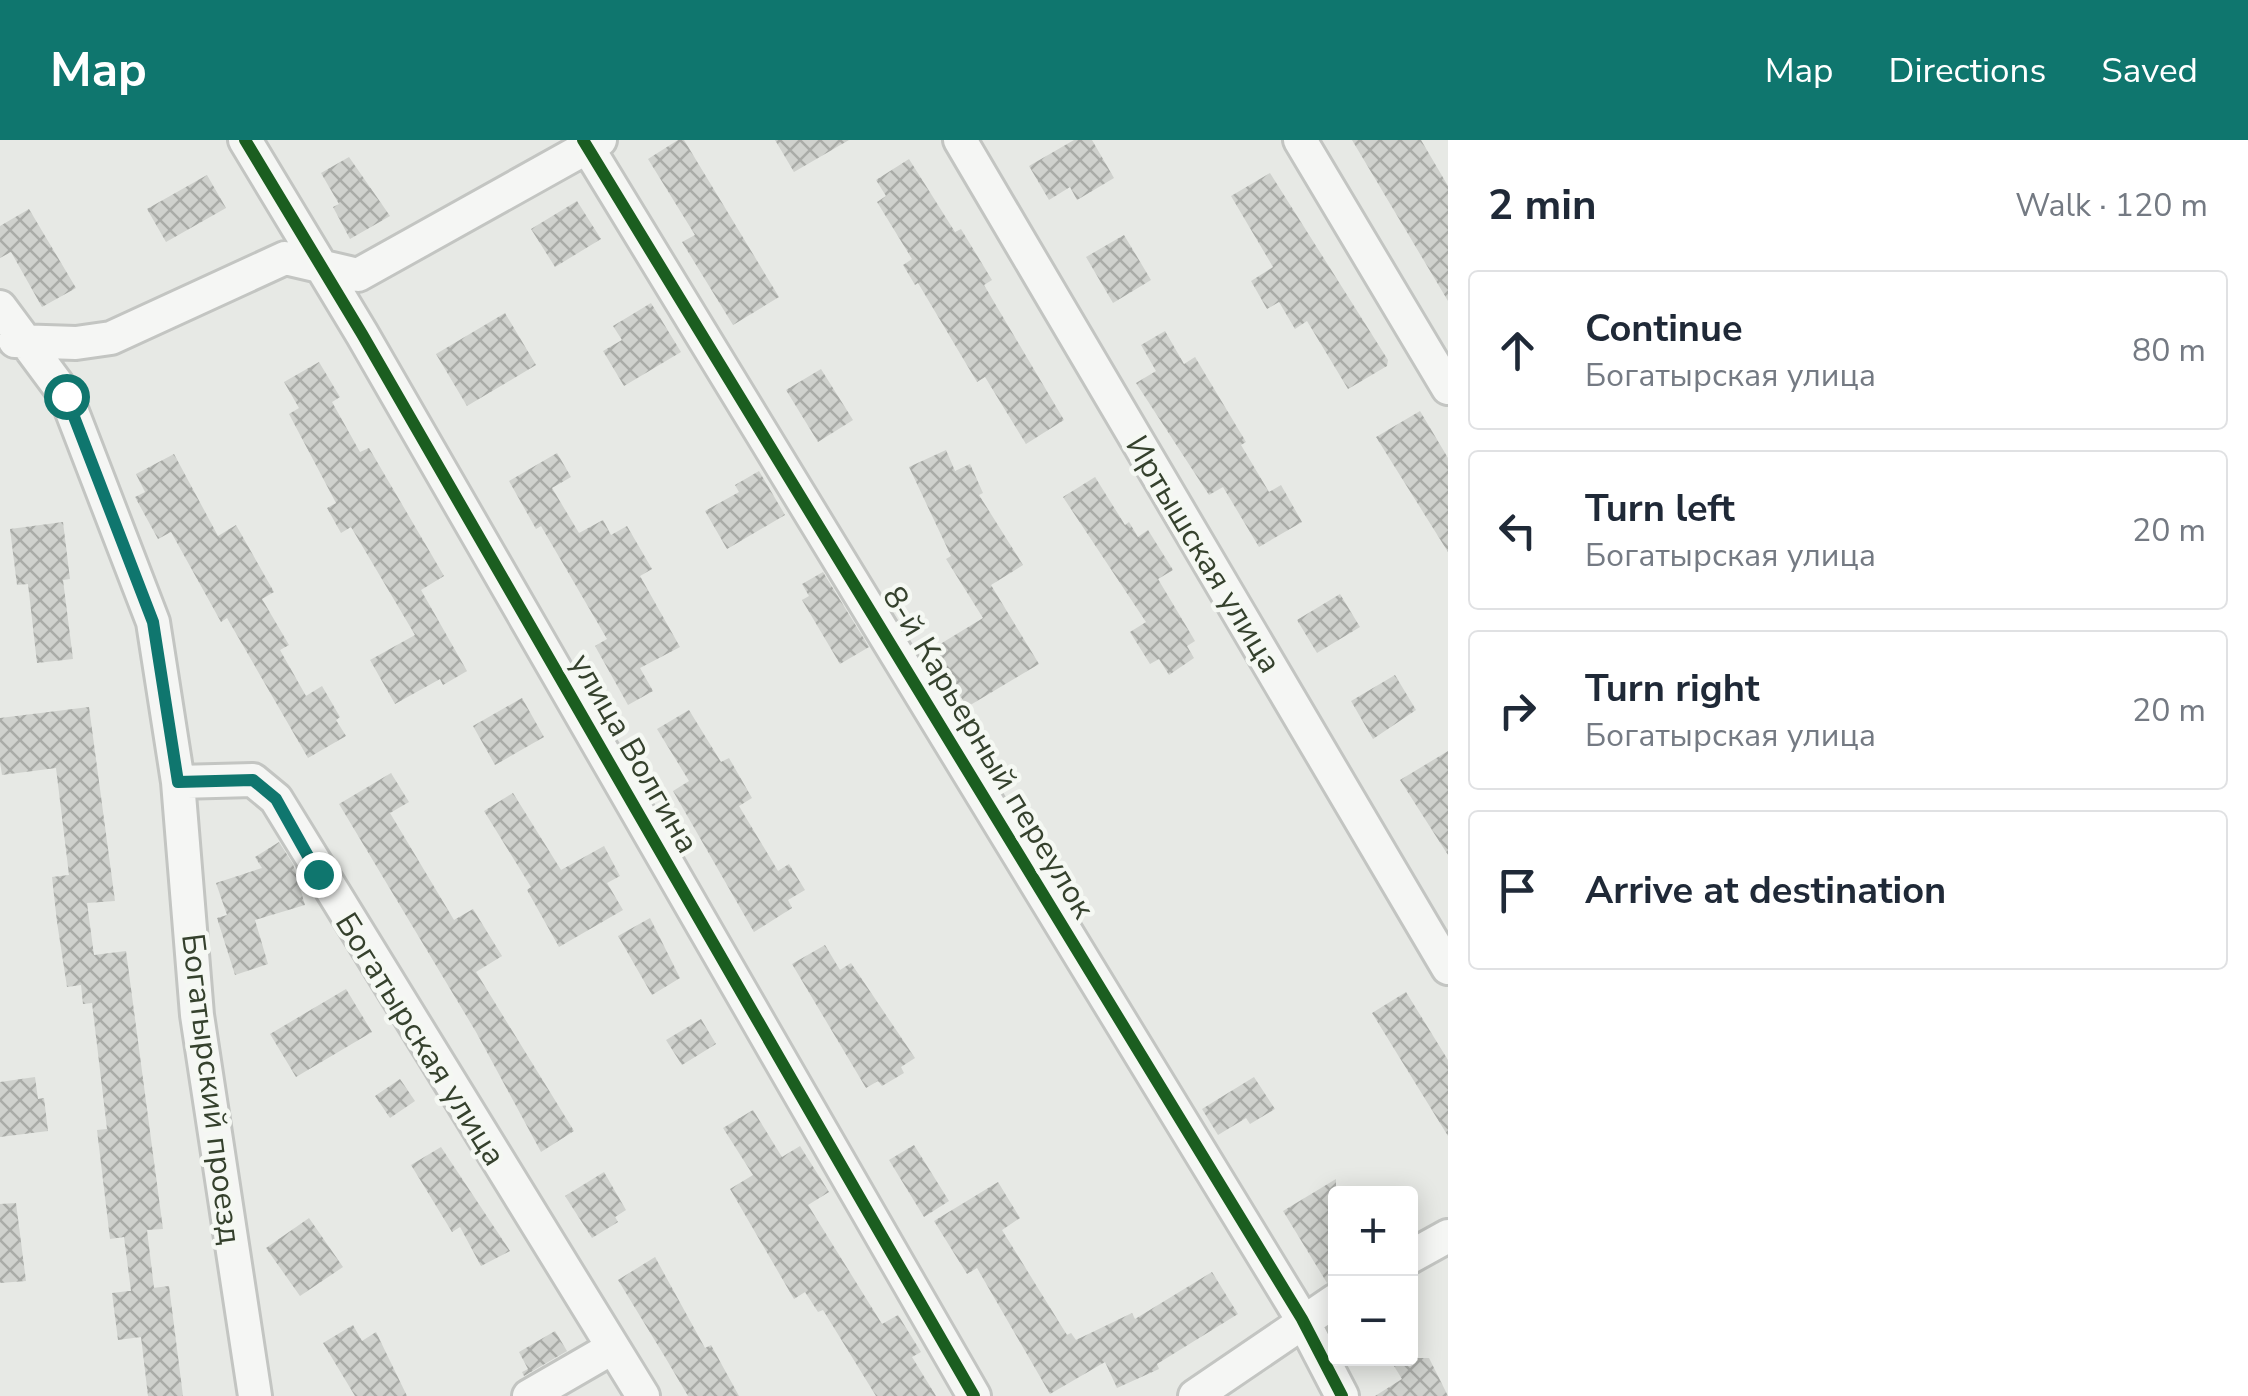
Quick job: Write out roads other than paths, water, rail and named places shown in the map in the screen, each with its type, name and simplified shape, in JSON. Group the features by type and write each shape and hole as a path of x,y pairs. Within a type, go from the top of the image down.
{"street":[{"name":"улица Волгина","path":"245,140 362,334 974,1396"},
{"name":"Иртышская улица","path":"960,140 1448,968"},
{"path":"1300,140 1448,388"},
{"path":"14,340 76,343 111,338 285,258 358,275 590,142"},
{"name":"8-й Карьерный переулок","path":"590,142 1302,1319 1342,1396"},
{"path":"0,307 14,340 66,396 153,622 178,782"},
{"name":"Богатырская улица","path":"178,782 253,780 276,799 643,1396"},
{"name":"Богатырский проезд","path":"178,782 197,1015 254,1396"},
{"path":"1418,1253 1448,1236"},
{"path":"1195,1396 1328,1304"},
{"path":"529,1396 612,1348"}]}
